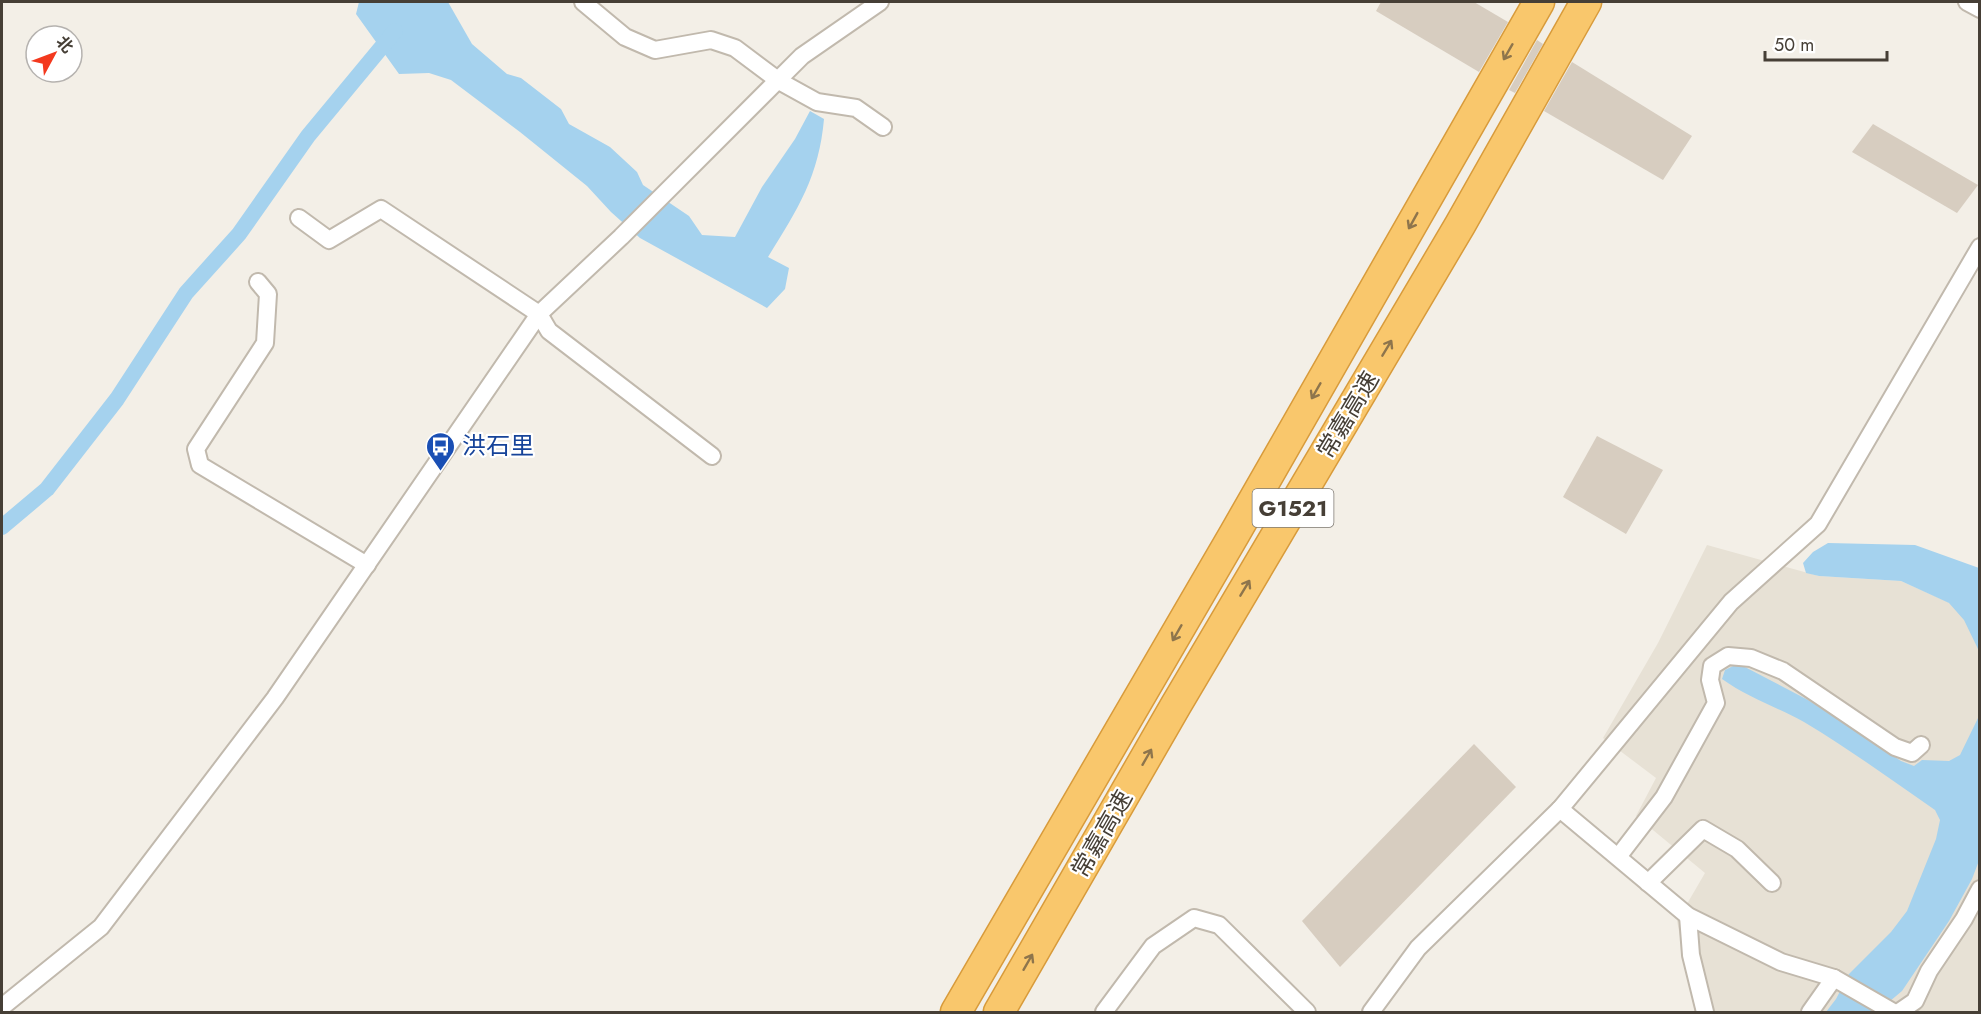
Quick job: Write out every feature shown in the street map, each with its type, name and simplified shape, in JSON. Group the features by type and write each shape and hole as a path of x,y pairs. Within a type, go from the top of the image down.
{"highway":[{"name":"常嘉高速","path":"957,1012 1539,2"},
{"name":"常嘉高速","path":"999,1012 1176,705 1460,225 1586,2"}],"street":[{"path":"583,2 625,37 655,50 711,40 735,48 779,81 817,102 856,108 883,127"},
{"path":"2,1007 101,927 276,698 538,314 621,237 802,56 880,2"},
{"path":"1967,2 1980,9"},
{"path":"299,218 330,240 381,209 538,314 549,331 712,456"},
{"path":"1371,1012 1418,948 1560,809 1731,602 1818,524 1980,247"},
{"path":"258,282 268,294 265,343 196,449 200,465 367,565"},
{"path":"1618,857 1664,797 1679,766 1716,703 1710,680 1712,666 1728,656 1751,658 1783,671 1895,747 1912,753 1921,744"},
{"path":"1560,809 1688,916 1781,962 1834,978 1893,1012"},
{"path":"1648,883 1702,829 1737,849 1772,883"},
{"path":"1899,1012 1915,1001 1929,971 1964,919 1980,889"},
{"path":"1688,916 1691,955 1705,1012"},
{"path":"1104,1012 1153,946 1194,918 1219,925 1307,1012"},
{"path":"1810,1012 1834,978"}],"shaded area":[{"path":"1707,545 1819,576 1901,581 1950,603 1979,629 1979,1012 1695,1012 1677,921 1705,873 1636,816 1656,778 1603,738 1658,643"}],"water":[{"path":"359,2 448,2 472,44 507,74 521,78 561,109 569,124 610,147 637,172 643,185 689,216 702,235 735,237 762,187 795,139 810,111 824,119 812,175 798,207 768,257 789,268 785,289 767,308 640,238 587,186 451,80 429,73 399,74 356,14"},
{"path":"1828,543 1915,545 1979,568 1979,655 1964,620 1949,603 1901,581 1819,576 1806,573 1803,563 1813,552"},
{"path":"1733,666 1743,666 1808,700 1901,761 1914,766 1922,760 1949,761 1960,755 1979,716 1980,858 1972,879 1949,921 1902,991 1877,1012 1826,1012 1836,999 1849,974 1891,932 1907,911 1936,839 1940,820 1935,810 1837,743 1804,722 1722,679 1725,670"}],"building":[{"path":"1381,2 1474,2 1508,22 1479,72 1376,11"},
{"path":"1537,40 1543,44 1515,93 1509,90"},
{"path":"1572,62 1692,136 1663,180 1544,111"},
{"path":"1873,124 1978,185 1957,213 1852,152"},
{"path":"1597,436 1663,470 1626,534 1563,497"},
{"path":"1474,744 1516,787 1340,967 1302,921"}],"waterway":[{"path":"2,527 47,489 117,399 186,293 239,234 308,136 395,31"}],"place":[{"name":"洪石里","path":"441,472"}]}
